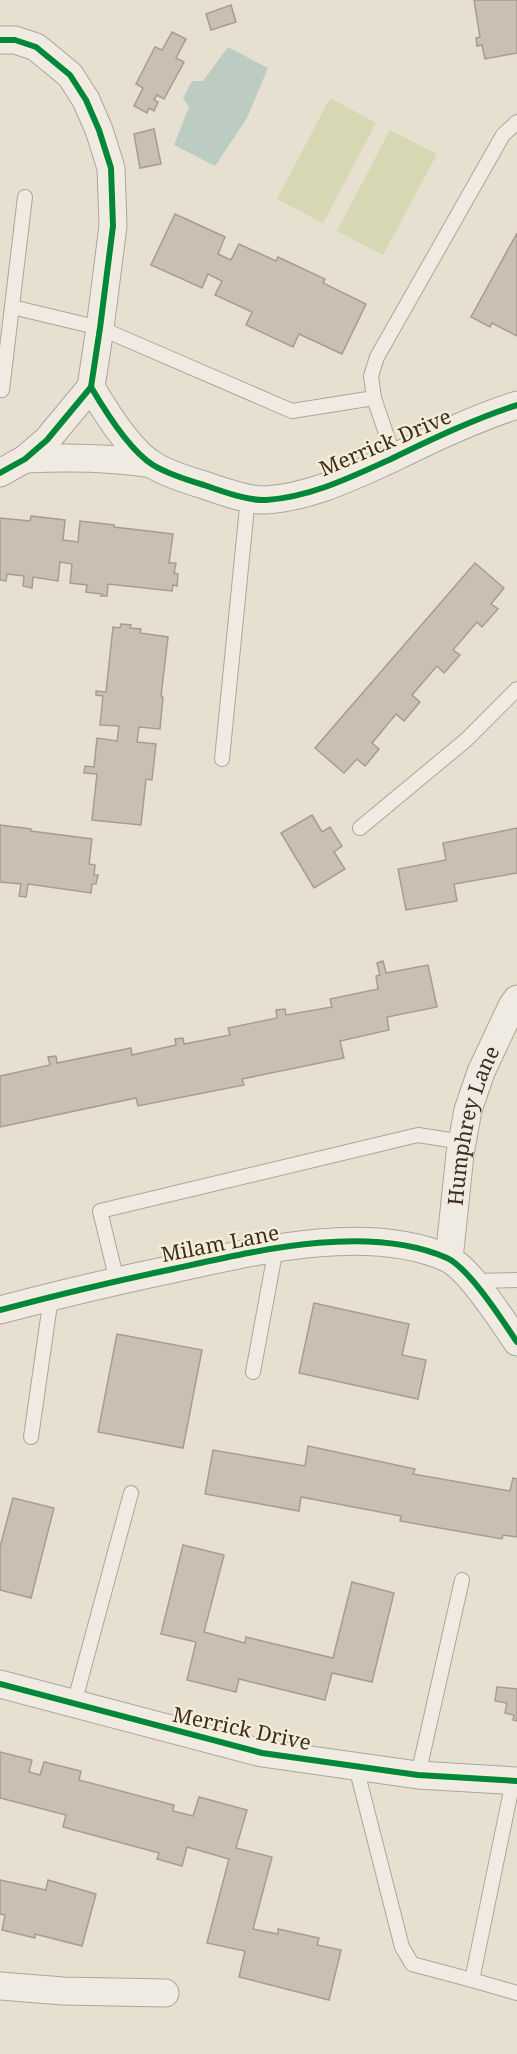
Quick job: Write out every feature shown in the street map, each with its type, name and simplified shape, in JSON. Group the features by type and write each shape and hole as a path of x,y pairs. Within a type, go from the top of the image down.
{"street":[{"path":"0,40 15,40 36,47 70,75 86,100 99,130 111,168 113,226 91,387 47,440 25,459 0,472"},
{"name":"Merrick Drive","path":"91,387 111,419 152,464"},
{"name":"Merrick Drive","path":"25,459 77,456 117,458 152,464 186,479 228,493 264,500 338,483 440,436 517,405"},
{"name":"Humphrey Lane","path":"449,1259 462,1142 468,1110 481,1072 517,999"},
{"name":"Milam Lane","path":"0,1310 117,1281 276,1248 319,1243 367,1242 404,1245 449,1259 473,1281 517,1342"},
{"name":"Merrick Drive","path":"0,1684 262,1753 418,1775 515,1781"},
{"path":"0,1986 63,1991 165,1993"}],"lane":[{"path":"394,457 374,398 371,376 377,357 503,135 517,122"},
{"path":"2,390 25,196"},
{"path":"12,307 100,328 292,411 374,398"},
{"path":"222,759 248,497"},
{"path":"360,828 466,740 517,689"},
{"path":"117,1281 100,1211 418,1135 462,1142"},
{"path":"253,1372 276,1248"},
{"path":"473,1281 517,1280"},
{"path":"31,1437 51,1297"},
{"path":"74,1704 131,1492"},
{"path":"418,1775 462,1580"},
{"path":"356,1767 402,1947 412,1964 517,1993"},
{"path":"472,1980 515,1781"}],"green space":[{"path":"330,98 376,123 323,223 277,199"},
{"path":"390,130 437,154 383,255 337,231"}],"shaded area":[{"path":"228,47 268,68 247,118 215,166 174,145 189,107 183,98 192,81 203,81"}],"building":[{"path":"474,0 517,0 517,53 485,59 482,45 477,46 476,38 480,37"},
{"path":"231,5 236,22 211,30 206,14"},
{"path":"172,32 186,39 176,58 184,62 164,99 157,95 154,100 158,102 154,111 149,108 147,113 134,106 143,88 136,84 155,47 162,50"},
{"path":"154,129 161,164 140,168 134,134"},
{"path":"175,214 225,237 218,254 231,260 239,244 276,261 278,257 325,279 323,283 366,304 342,354 299,334 293,347 246,325 252,312 215,295 222,281 208,274 202,288 151,265"},
{"path":"517,233 517,336 492,323 490,327 471,317"},
{"path":"31,516 65,520 63,540 78,542 80,521 173,534 169,563 176,563 174,573 178,574 177,586 173,585 172,591 108,584 107,596 101,596 102,594 86,592 87,585 70,583 72,564 60,562 58,581 33,577 32,588 23,586 24,576 7,574 6,581 0,580 0,518 30,521"},
{"path":"475,563 504,588 491,604 498,609 482,627 477,622 453,650 460,655 444,673 437,666 412,695 420,702 404,721 396,714 372,743 379,749 365,766 357,759 344,773 315,748"},
{"path":"121,624 141,629 140,633 168,637 161,696 163,697 160,729 139,727 137,742 156,744 152,780 146,779 141,825 92,820 97,774 84,773 85,766 94,767 97,738 117,741 119,726 100,725 103,696 96,695 96,691 106,692 113,627 120,628"},
{"path":"312,815 322,832 330,827 342,846 334,852 345,869 314,888 281,833"},
{"path":"0,825 92,839 89,864 95,865 94,875 98,875 96,884 92,884 91,893 28,884 26,897 19,896 21,884 0,882"},
{"path":"517,828 517,873 454,884 457,901 406,910 398,869 446,860 443,843"},
{"path":"383,961 386,973 428,965 437,1007 387,1017 389,1030 340,1041 344,1058 242,1079 244,1085 138,1106 136,1098 0,1127 0,1076 50,1065 48,1057 56,1056 57,1063 131,1048 132,1055 176,1045 175,1039 183,1038 184,1044 230,1035 228,1028 277,1018 276,1010 285,1009 286,1015 332,1007 330,999 378,989 376,976 380,975 377,963"},
{"path":"314,1303 409,1324 402,1355 426,1360 418,1399 299,1373"},
{"path":"117,1334 202,1350 183,1448 98,1432"},
{"path":"308,1446 415,1469 413,1474 510,1491 513,1478 517,1479 517,1537 503,1535 502,1539 400,1521 401,1516 301,1497 299,1511 205,1494 213,1450 305,1466"},
{"path":"13,1498 54,1508 31,1598 0,1590 0,1547"},
{"path":"183,1545 224,1555 204,1632 245,1643 246,1637 333,1658 352,1582 394,1593 372,1682 332,1673 325,1700 239,1679 236,1692 187,1680 196,1642 161,1634"},
{"path":"497,1687 517,1689 517,1721 513,1720 514,1715 505,1713 507,1703 495,1701"},
{"path":"0,1752 32,1760 29,1772 40,1775 44,1762 81,1771 79,1780 174,1805 173,1811 193,1816 199,1797 247,1810 236,1848 272,1857 253,1929 278,1934 278,1929 319,1938 317,1945 341,1950 329,2000 239,1977 245,1951 207,1943 229,1859 187,1847 182,1866 157,1859 159,1853 63,1827 66,1815 0,1798"},
{"path":"0,1880 46,1890 48,1880 96,1894 82,1946 35,1934 35,1938 2,1930 5,1915 0,1914"}],"cycle path":[{"path":"0,40 15,40 36,47 70,75 86,100 99,130 111,168 113,226 91,387 47,440 25,459 0,473"},
{"path":"91,387 127,440 153,465 191,481 259,500 299,495 330,485 469,423 517,405"},
{"path":"0,1310 130,1278 275,1248 347,1241 382,1242 416,1248 447,1258 456,1264 485,1296 517,1342"},
{"path":"0,1684 262,1753 418,1775 517,1781"}]}
